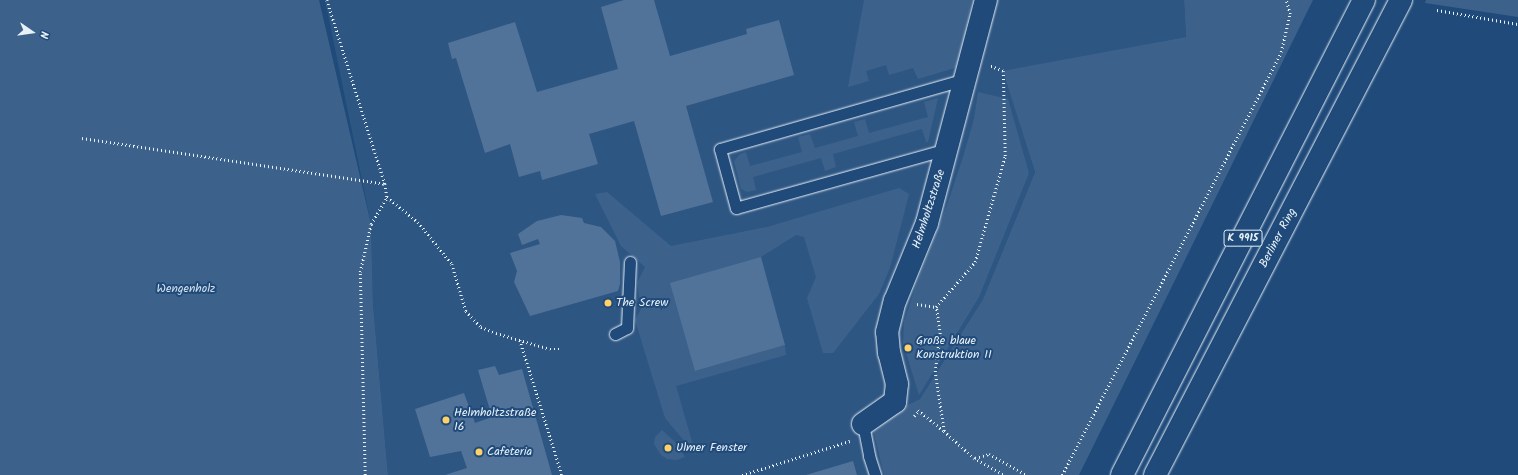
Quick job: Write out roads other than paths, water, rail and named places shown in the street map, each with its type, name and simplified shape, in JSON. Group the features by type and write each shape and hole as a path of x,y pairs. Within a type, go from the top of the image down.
{"main road":[{"name":"Helmholtzstraße","path":"864,430 895,402 897,384 889,353 887,332 895,301 927,223 986,0"},
{"name":"K 9915","path":"1122,475 1364,0"},
{"name":"Berliner Ring","path":"1155,475 1402,0"}],"lane":[{"path":"948,148 736,208 720,149 966,79"},
{"path":"615,334 627,328 630,262"},
{"path":"864,430 869,456 875,475"}],"place":[{"name":"The Screw","path":"608,303"},
{"name":"Große blaue Konstruktion II","path":"908,348"},
{"name":"Helmholtzstraße 16","path":"446,420"},
{"name":"Ulmer Fenster","path":"668,448"},
{"name":"Cafeteria","path":"479,452"}],"park label":[{"name":"Wengenholz","path":"186,289"}]}
